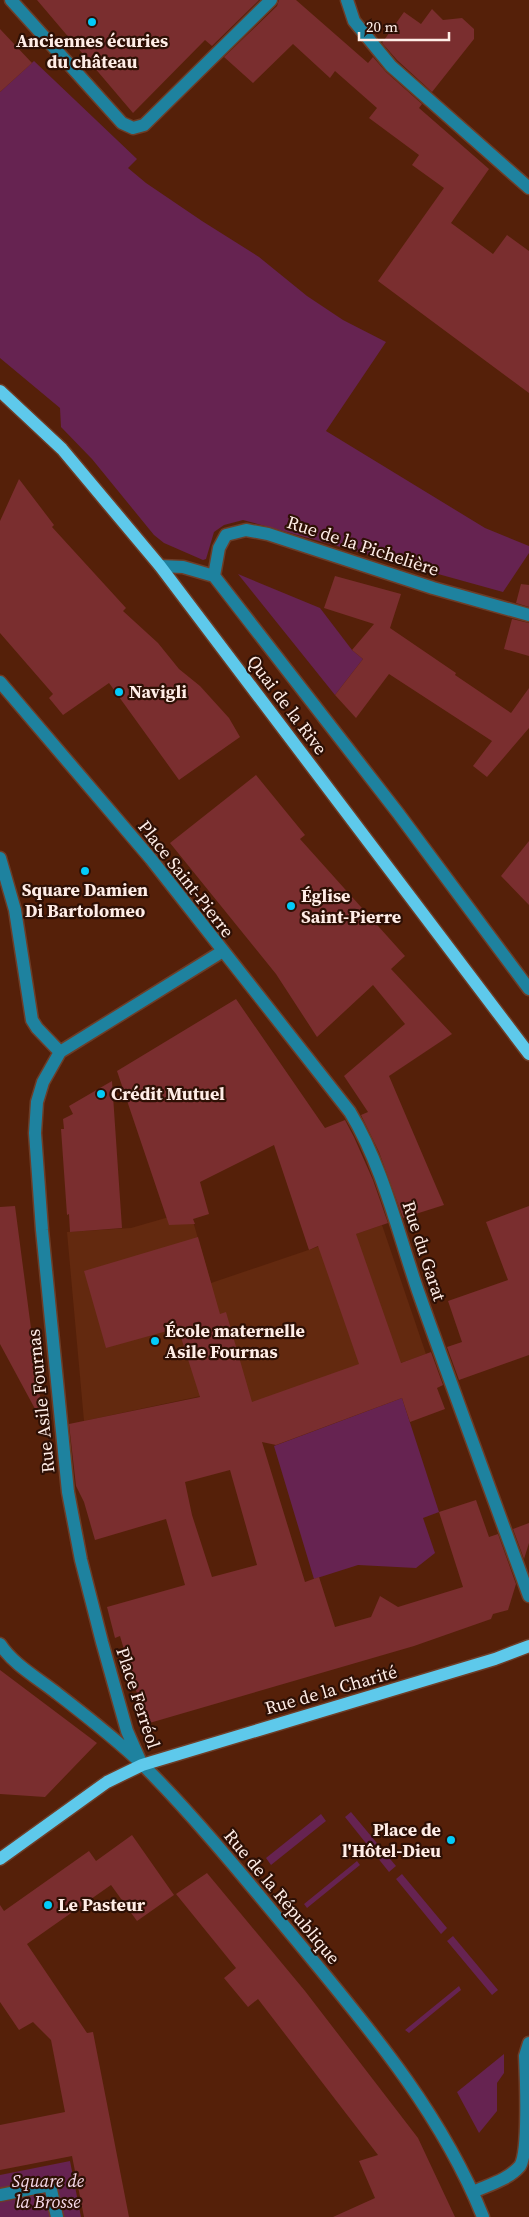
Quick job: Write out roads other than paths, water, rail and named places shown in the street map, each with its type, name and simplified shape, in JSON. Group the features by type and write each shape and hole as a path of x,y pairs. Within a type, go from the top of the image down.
{"main road":[{"name":"Quai de la Rive","path":"0,391 62,449 160,566 529,1054"},
{"name":"Rue de la Charité","path":"0,1859 107,1782 142,1765 495,1659 529,1646"}],"street":[{"path":"10,0 122,124 133,128 144,125 271,0"},
{"path":"347,0 354,21 391,66 529,188"},
{"name":"Rue de la Pichelière","path":"214,576 219,548 226,535 246,530 268,534 434,588 529,615"},
{"path":"160,566 183,567 214,576 398,813 529,989"},
{"name":"Place Saint-Pierre","path":"0,682 151,859 223,951 60,1052 42,1082 37,1102 36,1152"},
{"path":"0,858 15,910 32,1020 42,1035 60,1052"},
{"name":"Rue du Garat","path":"223,951 350,1112 364,1135 395,1217 413,1277 481,1469 529,1596"},
{"name":"Rue Asile Fournas","path":"36,1152 51,1337 68,1492 81,1560 102,1642"},
{"name":"Place Ferréol","path":"102,1642 127,1731 142,1765"},
{"name":"Rue de la République","path":"0,1644 18,1664 97,1724 142,1765 261,1897 399,2069 433,2117 473,2192 483,2217"},
{"path":"473,2192 513,2173 522,2164 526,2132 525,2056 529,2043"},
{"path":"0,2195 50,2185 57,2217"}],"place":[{"name":"Anciennes écuries du château","path":"92,22"},
{"name":"Navigli","path":"119,692"},
{"name":"Square Damien Di Bartolomeo","path":"85,871"},
{"name":"Église Saint-Pierre","path":"291,906"},
{"name":"Crédit Mutuel","path":"101,1094"},
{"name":"École maternelle Asile Fournas","path":"155,1341"},
{"name":"Place de l'Hôtel-Dieu","path":"451,1840"},
{"name":"Le Pasteur","path":"48,1905"}],"park label":[{"name":"Square de la Brosse","path":"48,2191"}]}
